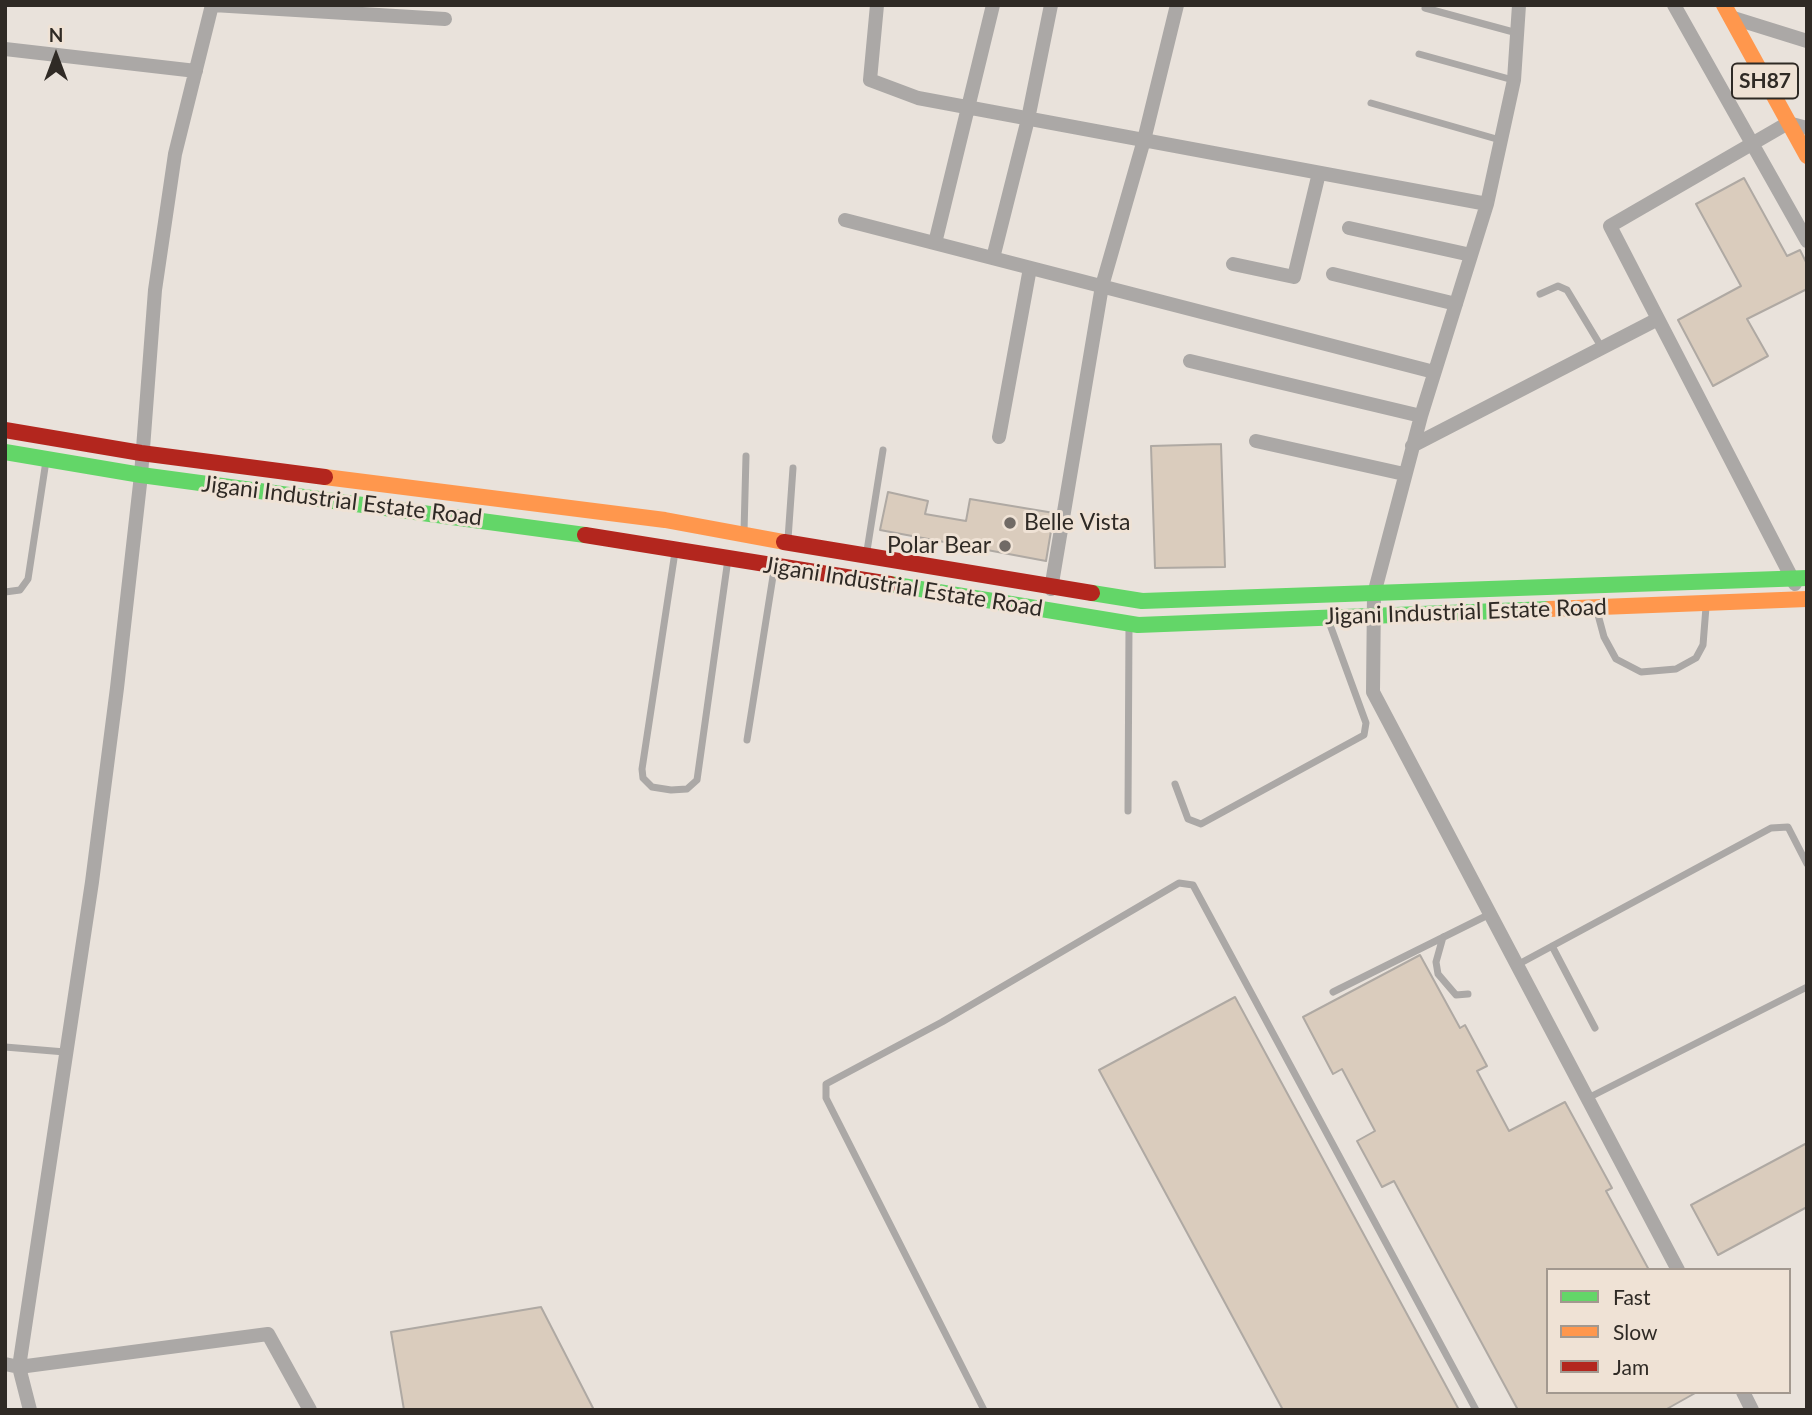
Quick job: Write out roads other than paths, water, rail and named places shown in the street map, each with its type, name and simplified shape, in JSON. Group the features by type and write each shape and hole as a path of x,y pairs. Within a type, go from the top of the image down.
{"main road":[{"name":"SH87","path":"1727,11 1807,156"},
{"name":"Jigani Industrial Estate Road","path":"5,430 141,453 665,520 1051,590 1142,601 1800,578"},
{"name":"Jigani Industrial Estate Road","path":"5,452 141,475 520,524 1129,624 1707,603 1805,603"}],"street":[{"path":"30,1410 12,1366 92,882 141,475 157,277 176,154 212,5 444,19"},
{"path":"877,5 870,80 918,99 1487,204"},
{"path":"936,243 993,5"},
{"path":"993,258 1028,119 1051,5"},
{"path":"1051,590 1102,286 1144,140 1177,5"},
{"path":"1519,5 1514,80 1487,204 1412,446 1374,594 1373,692 1677,1268"},
{"path":"1674,5 1807,241"},
{"path":"1727,11 1807,41"},
{"path":"5,49 196,71"},
{"path":"1805,603 1800,578 1656,320 1609,226 1788,123 1807,128"},
{"path":"1233,264 1294,277 1319,173"},
{"path":"845,220 1434,372"},
{"path":"1349,228 1471,256"},
{"path":"999,437 1031,268"},
{"path":"1333,274 1455,304"},
{"path":"1412,446 1656,320"},
{"path":"1190,361 1421,416"},
{"path":"1256,441 1404,474"},
{"path":"12,1366 268,1335 310,1410"},
{"path":"1744,1394 1752,1410"}],"lane":[{"path":"1425,8 1517,33"},
{"path":"1419,54 1514,80"},
{"path":"1371,103 1501,140"},
{"path":"1540,294 1558,286 1567,290 1602,348"},
{"path":"866,558 883,450"},
{"path":"744,536 746,456"},
{"path":"5,592 20,590 27,579 46,460"},
{"path":"787,544 793,468"},
{"path":"675,549 642,769 647,782 659,789 687,789 697,780 729,558"},
{"path":"747,740 775,565"},
{"path":"1597,607 1604,638 1616,659 1641,672 1676,669 1696,658 1703,645 1707,603"},
{"path":"1175,784 1188,819 1201,824 1364,735 1366,723 1327,618"},
{"path":"1128,811 1129,624"},
{"path":"1366,723 1385,714"},
{"path":"1517,965 1771,828 1788,827 1807,864"},
{"path":"984,1410 826,1098 827,1084 942,1022 1179,883 1193,885 1476,1410"},
{"path":"1333,992 1490,914"},
{"path":"1443,937 1436,962 1438,974 1456,995 1468,994"},
{"path":"1552,946 1595,1028"},
{"path":"1588,1098 1807,987"},
{"path":"5,1047 65,1052"}],"place":[{"name":"Belle Vista","path":"1010,523"},
{"name":"Polar Bear","path":"1005,546"}]}
